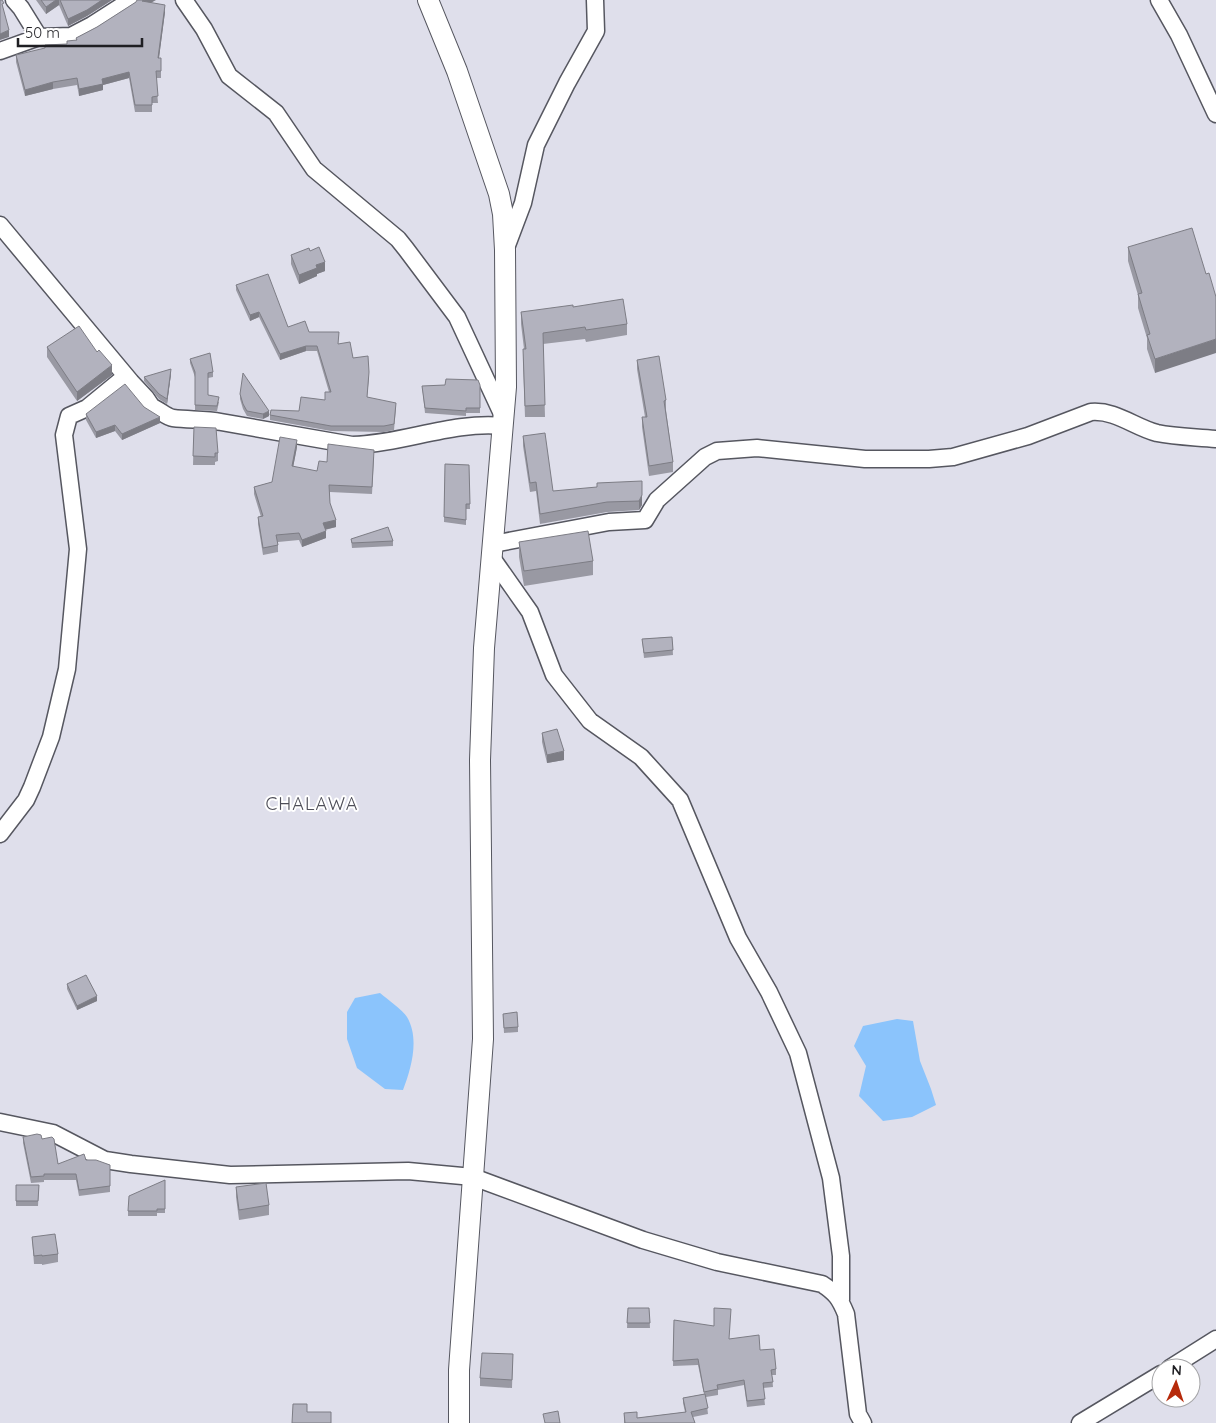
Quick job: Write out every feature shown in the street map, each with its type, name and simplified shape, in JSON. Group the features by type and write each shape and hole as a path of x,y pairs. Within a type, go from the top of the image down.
{"street":[{"path":"14,0 39,37"},
{"path":"0,50 39,37 71,36 131,0"},
{"path":"184,0 204,29 229,76 235,83 276,114 314,169 398,239 406,249 457,317 504,422"},
{"path":"428,0 457,71 499,194 503,214 505,250 506,387 484,648 480,760 483,1039 459,1370 459,1423"},
{"path":"505,250 523,203 536,145 596,31 595,0"},
{"path":"1158,0 1179,35 1216,114"},
{"path":"0,225 152,407 170,418 221,422 352,445 368,445 462,426 504,422"},
{"path":"0,834 26,800 32,787 51,737 67,669 78,548 64,435 69,416 87,408 126,376"},
{"path":"493,551 609,522 645,520 656,500 705,456 717,450 757,448 865,459 953,457 1028,436 1091,412 1101,411 1155,432 1216,439"},
{"path":"493,551 530,612 554,675 590,721 641,757 680,800 738,938 769,992 798,1053 831,1178 841,1256 840,1300"},
{"path":"0,1122 53,1133 105,1160 131,1164 230,1175 408,1171 473,1177 643,1240 717,1262 822,1284 833,1291 840,1300 846,1314 858,1414 863,1423"},
{"path":"1186,1358 1216,1339"},
{"path":"1080,1423 1151,1380"}],"water":[{"path":"380,993 402,1011 411,1026 414,1044 413,1054 403,1090 385,1089 357,1068 347,1039 347,1012 355,998"},
{"path":"897,1019 913,1021 920,1061 936,1105 912,1117 883,1121 859,1096 866,1066 854,1046 863,1026"}],"building":[{"path":"0,0 4,3 2,4 9,30 0,34"},
{"path":"41,0 56,0 46,7"},
{"path":"60,0 102,0 68,19"},
{"path":"137,0 165,5 158,58 161,58 161,71 156,71 158,96 152,97 152,105 135,105 129,72 102,79 103,84 79,89 77,78 25,90 16,55 45,48 45,45 67,44 67,41 77,40 76,38 97,27"},
{"path":"1192,228 1206,274 1209,273 1216,297 1216,339 1155,359 1147,335 1150,334 1138,294 1142,293 1128,247"},
{"path":"319,247 325,262 316,265 317,268 299,275 291,255 309,248 310,251"},
{"path":"268,274 288,327 305,321 309,332 339,332 338,344 350,342 353,358 368,356 367,397 396,403 394,424 384,426 331,426 270,415 271,410 299,411 301,397 325,400 325,392 331,392 317,346 306,346 280,354 259,312 250,315 236,285"},
{"path":"623,299 627,324 586,330 585,327 543,333 545,405 525,406 523,349 526,349 521,312 573,305 573,307"},
{"path":"79,326 97,352 99,350 112,365 77,392 47,347"},
{"path":"210,353 213,372 208,373 208,395 219,397 217,406 195,405 195,372 190,359"},
{"path":"659,356 673,462 649,466 642,417 647,417 637,360"},
{"path":"171,369 167,399 159,394 144,377"},
{"path":"243,373 269,411 263,414 247,411 240,394"},
{"path":"446,379 478,380 480,385 480,408 466,408 466,411 425,408 422,386 445,385"},
{"path":"125,384 144,407 160,417 122,434 115,425 96,432 86,414"},
{"path":"194,427 216,428 218,453 215,453 215,457 193,456"},
{"path":"545,433 553,491 597,487 597,483 642,481 642,495 639,501 607,502 540,514 536,482 530,483 523,436"},
{"path":"280,437 297,440 292,466 317,471 319,461 327,462 328,444 374,450 372,487 329,485 330,503 336,520 323,523 326,531 302,540 299,533 276,535 278,545 263,548 258,517 263,516 254,487 272,482"},
{"path":"445,464 469,465 470,504 466,504 466,520 444,517"},
{"path":"388,527 393,541 352,543 351,539"},
{"path":"588,531 593,561 524,571 519,542"},
{"path":"672,637 673,650 644,653 642,639"},
{"path":"557,729 564,751 547,755 542,733"},
{"path":"86,975 97,996 77,1006 67,984"},
{"path":"517,1012 518,1027 504,1028 503,1014"},
{"path":"41,1135 42,1139 52,1137 54,1139 58,1164 84,1154 86,1160 96,1160 110,1165 110,1186 79,1190 76,1174 44,1174 44,1176 31,1177 23,1137"},
{"path":"165,1180 165,1209 157,1209 157,1211 128,1211 129,1196"},
{"path":"266,1183 269,1205 239,1210 236,1187"},
{"path":"16,1185 39,1185 38,1201 16,1201"},
{"path":"55,1234 58,1254 34,1256 32,1237"},
{"path":"628,1308 649,1308 650,1323 627,1323"},
{"path":"714,1308 731,1309 729,1339 759,1335 760,1350 774,1349 776,1369 771,1370 773,1382 763,1383 765,1399 747,1401 744,1380 717,1385 718,1389 704,1392 698,1359 673,1361 674,1320 714,1326"},
{"path":"482,1353 513,1354 512,1380 480,1378"},
{"path":"705,1394 708,1408 691,1412 695,1423 625,1423 624,1413 637,1412 637,1418 686,1412 683,1398"},
{"path":"293,1404 307,1404 307,1412 331,1412 331,1423 292,1423"},
{"path":"558,1411 560,1423 545,1423 543,1414"}],"district":[{"name":"CHALAWA","path":"312,804"}]}
